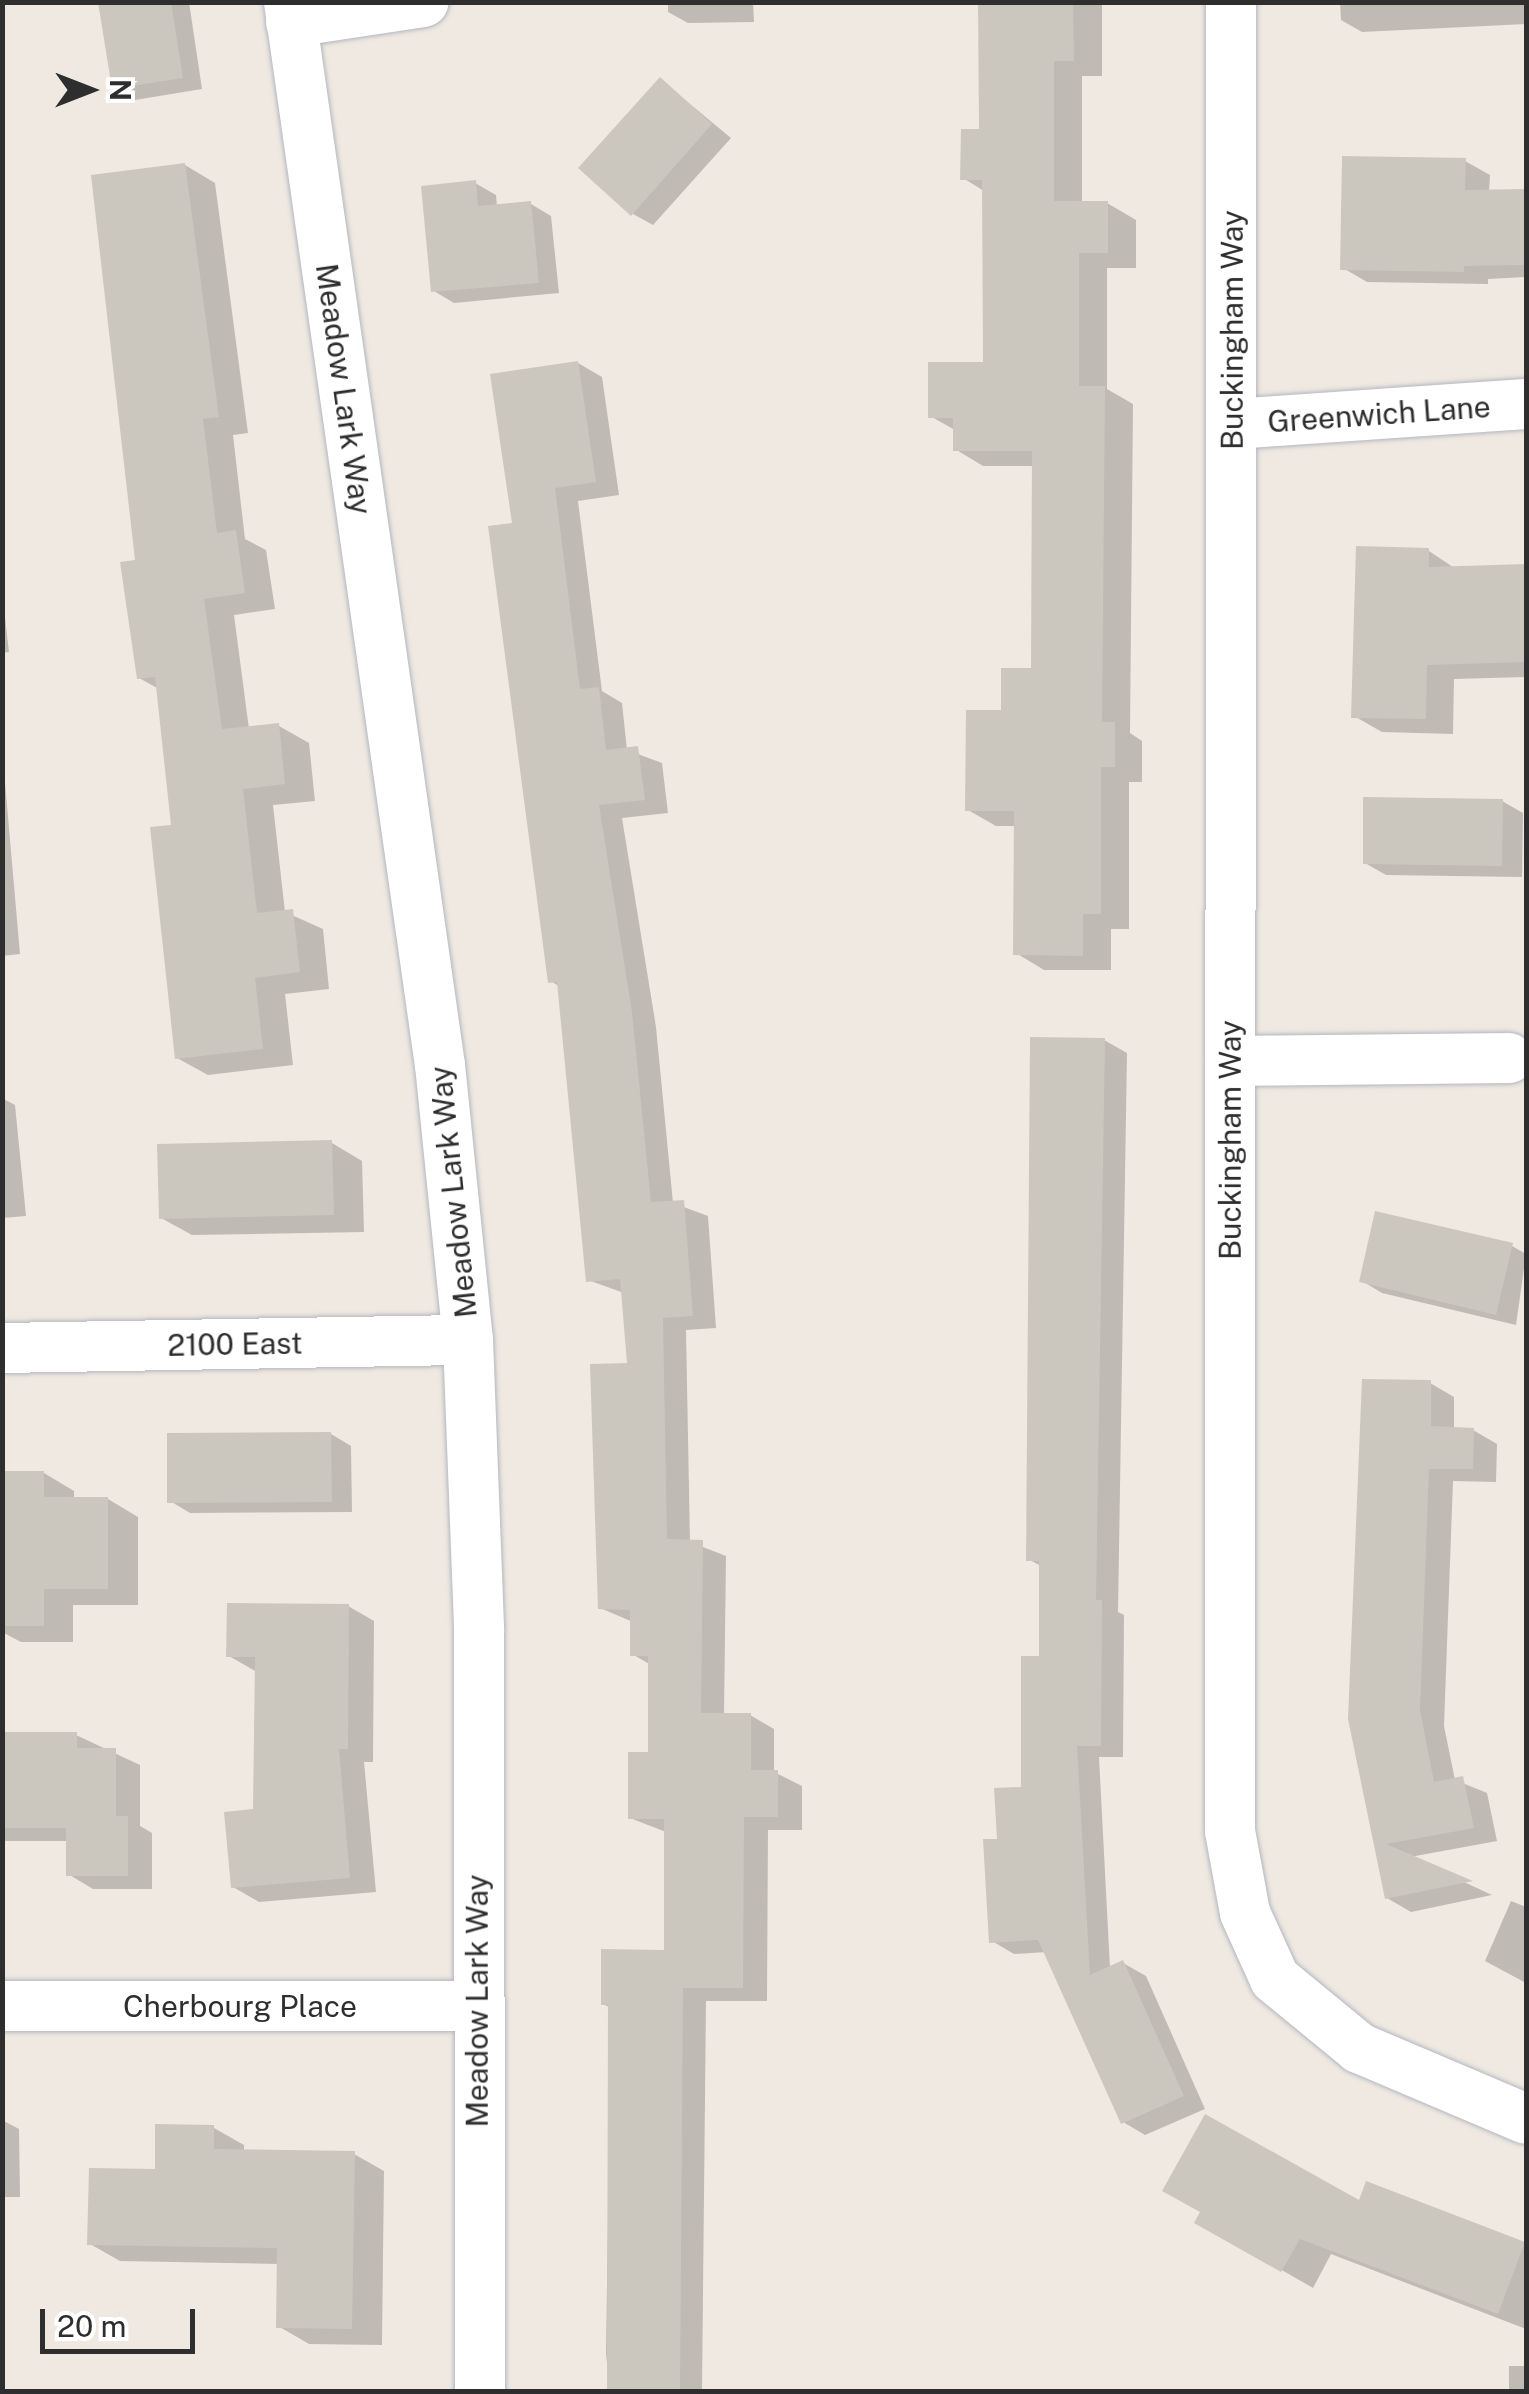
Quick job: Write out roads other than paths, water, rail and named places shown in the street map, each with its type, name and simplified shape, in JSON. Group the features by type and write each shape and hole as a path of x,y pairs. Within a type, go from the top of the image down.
{"street":[{"path":"290,12 424,2"},
{"name":"Buckingham Way","path":"1231,2 1230,1831 1245,1913 1276,1979 1315,2016 1406,2072 1526,2119"},
{"name":"Meadow Lark Way","path":"290,12 440,1065 468,1340 479,1632 480,2392"},
{"name":"Greenwich Lane","path":"1232,424 1526,404"},
{"path":"1230,1061 1509,1058"},
{"name":"2100 East","path":"2,1348 468,1340"},
{"name":"Cherbourg Place","path":"2,2006 477,2006"}]}
